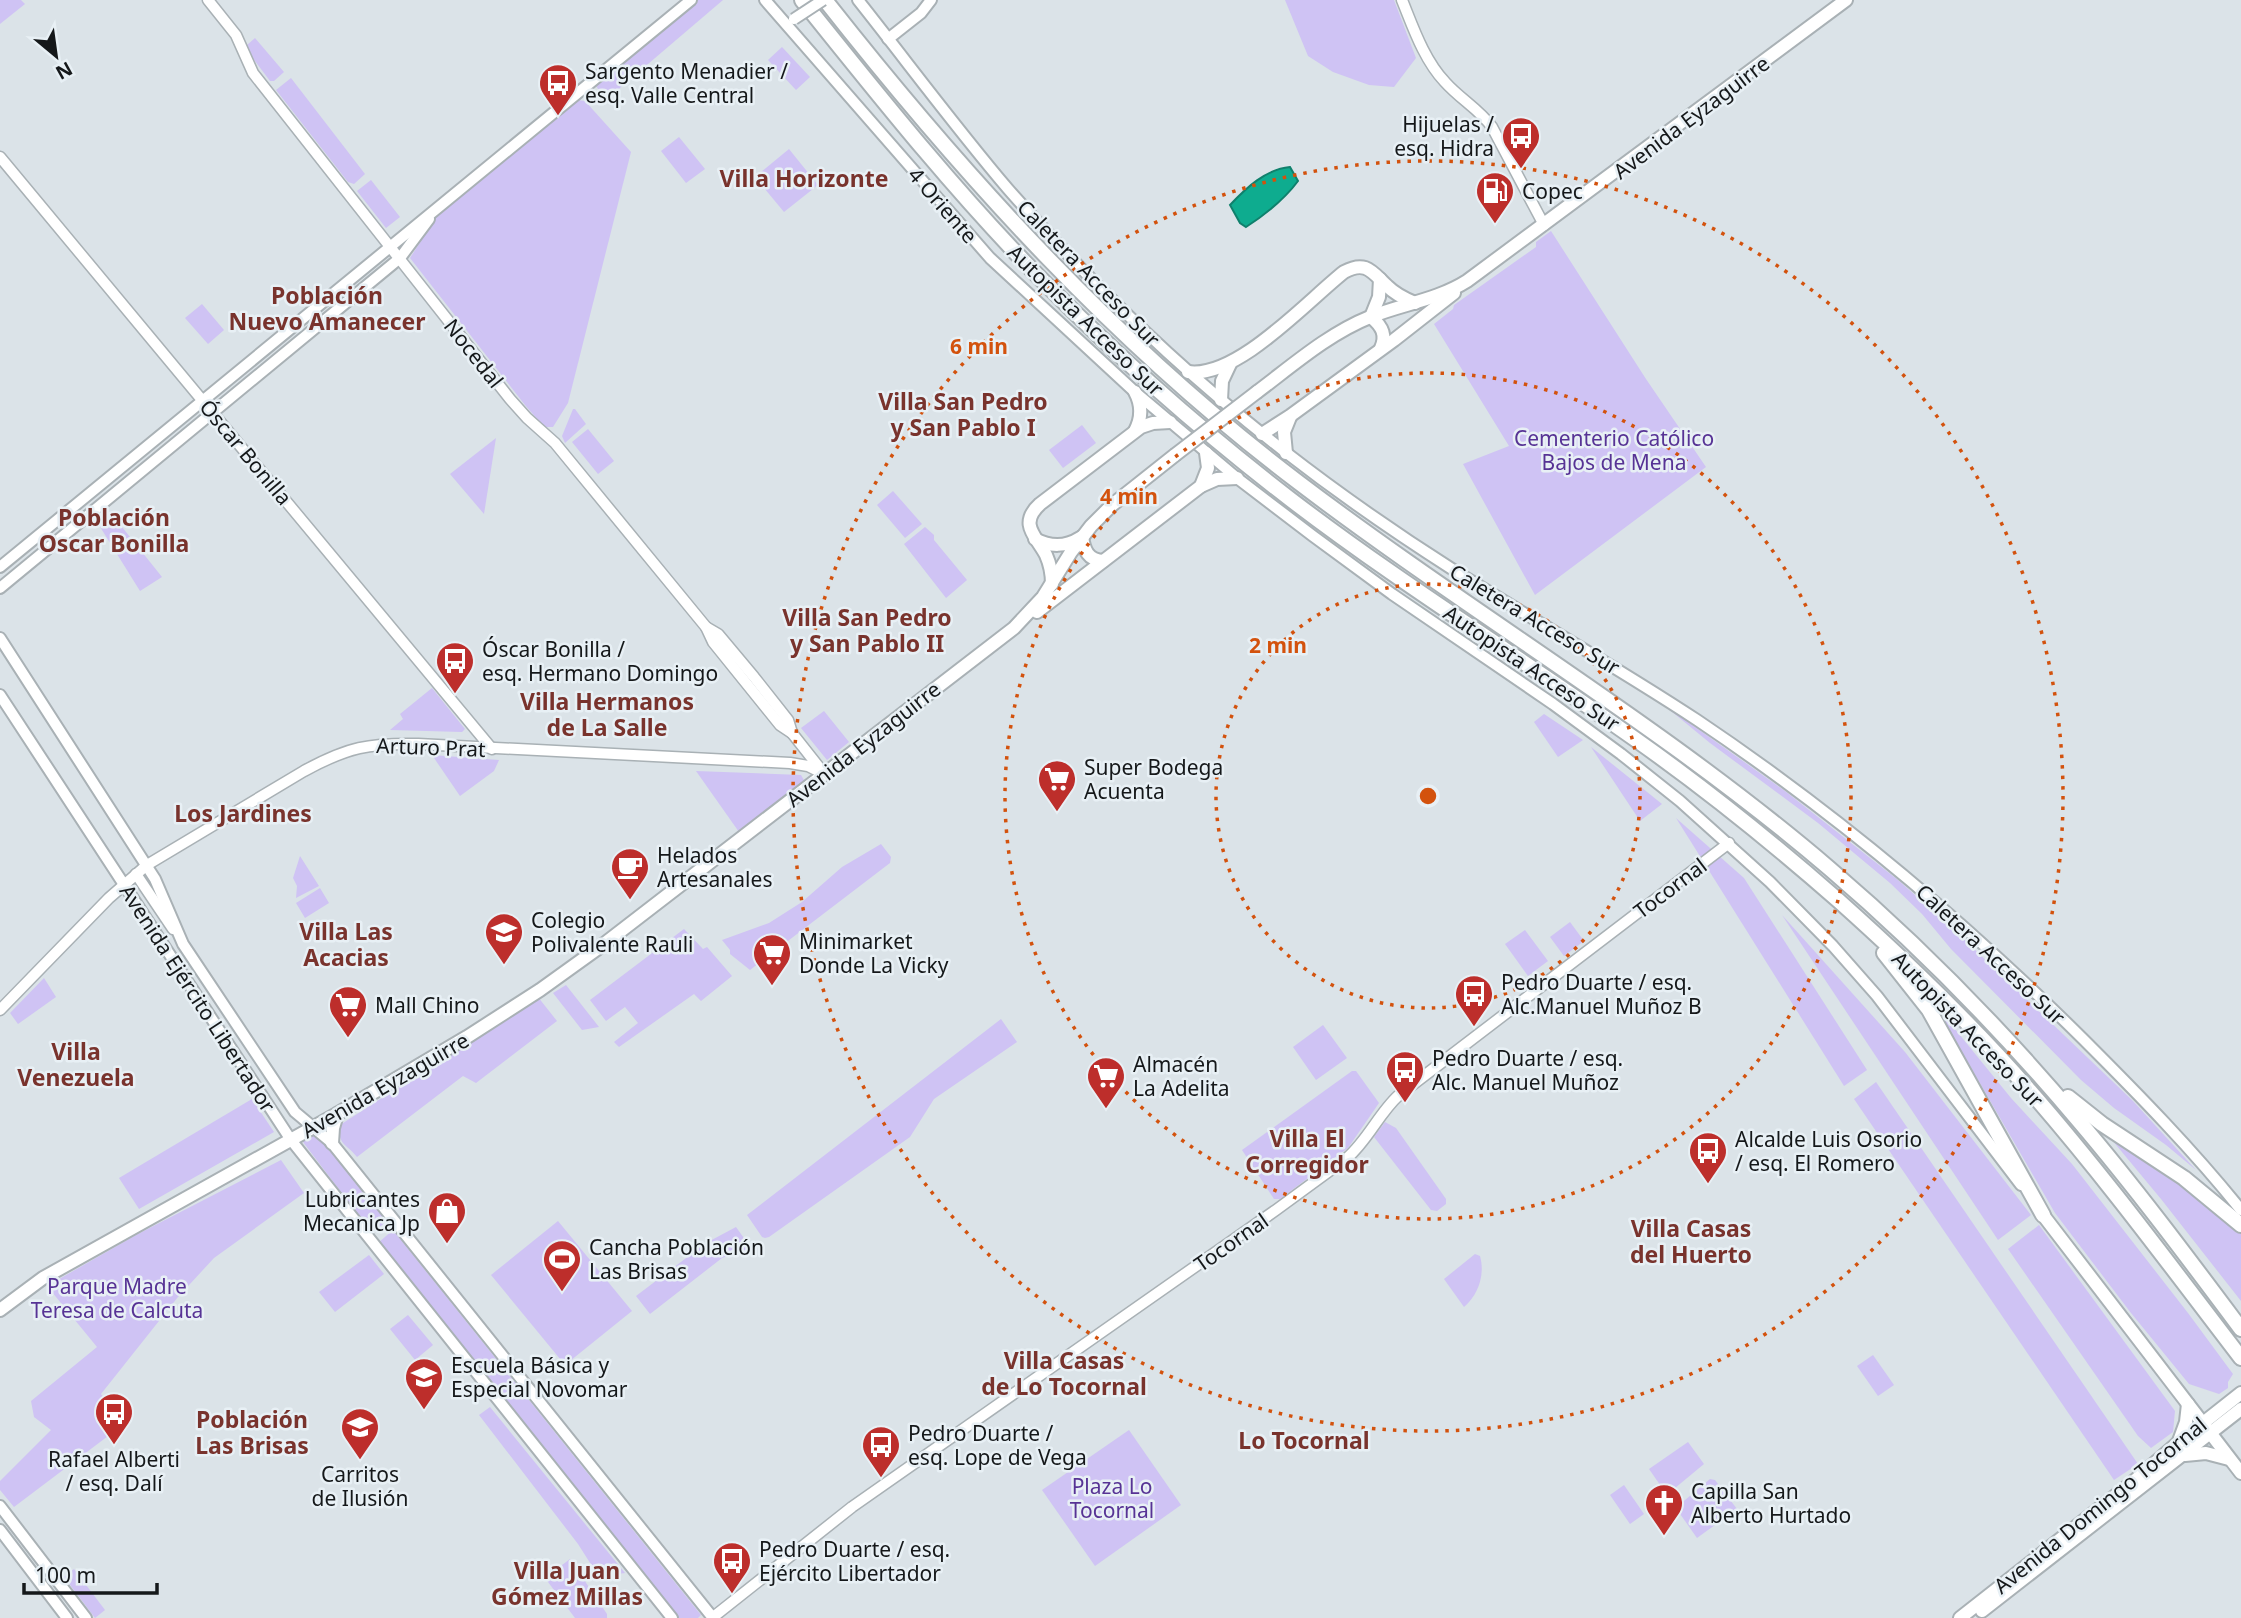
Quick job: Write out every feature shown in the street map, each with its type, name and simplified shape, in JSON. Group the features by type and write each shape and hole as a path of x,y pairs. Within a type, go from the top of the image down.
{"highway":[{"name":"Autopista Acceso Sur","path":"802,0 878,96 1007,243 1103,340 1185,414 1328,527 1665,761 1757,832 1837,899 1953,1008 2032,1093 2102,1178 2241,1359"},
{"name":"Autopista Acceso Sur","path":"824,0 917,115 986,194 1073,285 1190,395 1334,509 1658,734 1754,806 1832,870 1907,938 2025,1059 2119,1169 2241,1329"},
{"path":"1837,899 1901,972 1928,1010 2043,1215"},
{"path":"2025,1059 2081,1108 2184,1178 2241,1225"}],"main road":[{"path":"0,567 691,0"},
{"name":"4 Oriente","path":"765,0 789,22 982,250 1170,422"},
{"path":"789,22 824,0"},
{"name":"Caletera Acceso Sur","path":"858,0 956,126 1044,229 1107,295 1188,372 1286,453 1421,549 1701,723 1881,856 1983,943 2067,1024 2175,1132 2241,1210"},
{"path":"888,39 921,13 931,0"},
{"name":"Avenida Eyzaguirre","path":"0,1310 61,1268 313,1128 467,1037 563,974 1014,628 1034,609 1082,537 1112,505 1257,392 1333,336 1371,317 1462,285 1846,0"},
{"path":"0,588 400,258 420,234 436,208"},
{"path":"1188,372 1207,372 1231,363 1290,319 1344,272 1354,267 1374,272 1394,292 1415,303"},
{"path":"1380,279 1379,296 1371,317 1382,330 1384,339 1381,348"},
{"path":"1262,434 1434,310 1462,285"},
{"path":"1221,400 1222,381 1231,363"},
{"path":"1135,392 1140,411 1135,431"},
{"path":"1286,453 1284,432 1290,416"},
{"path":"1052,584 1047,559 1031,530 1030,520 1037,507 1135,431 1153,423 1170,422 1237,478 1392,594 1597,736 1729,843 1802,914 1862,979 2241,1473"},
{"path":"1201,486 1207,473 1206,453"},
{"path":"1014,628 1201,486 1226,477 1237,478"},
{"path":"1035,539 1062,545 1082,537 1089,556 1103,561"},
{"name":"Avenida Ejército Libertador","path":"0,638 147,865 161,889 183,944 295,1112 332,1143 713,1618"},
{"name":"Avenida Ejército Libertador","path":"0,695 291,1140 672,1618"},
{"path":"223,1036 252,1048"},
{"path":"332,1143 332,1128 337,1114"},
{"name":"Avenida Domingo Tocornal","path":"1973,1618 2181,1456 2206,1428 2240,1400"},
{"path":"2179,1442 2186,1422 2188,1404"},
{"name":"Avenida Domingo Tocornal","path":"1960,1618 2133,1482 2179,1442 2206,1428"},
{"path":"2181,1456 2206,1453 2230,1459"},
{"path":"0,1506 86,1618"},
{"path":"0,1530 66,1618"}],"street":[{"name":"Nocedal","path":"208,0 236,35 253,73 510,399 555,443 706,627 718,634 788,720 792,733 824,774"},
{"path":"1402,0 1433,68 1446,84 1481,113 1492,127 1544,225"},
{"name":"Óscar Bonilla","path":"0,157 492,749"},
{"name":"Arturo Prat","path":"0,1010 124,884 147,865 304,771 355,748 385,743 790,764 808,766 824,774"},
{"name":"Tocornal","path":"713,1618 852,1507 1347,1158 1399,1095 1729,843"},
{"name":"Avenida Ejército Libertador","path":"136,874 183,944"}],"green space":[{"path":"0,0 21,0 25,4 0,24"},
{"path":"698,0 723,0 607,99 594,84"},
{"path":"1285,0 1394,0 1416,58 1394,87 1369,85 1333,72 1308,56"},
{"path":"255,38 284,72 274,81 270,81 252,57 247,45"},
{"path":"782,47 810,77 796,90 768,60"},
{"path":"291,78 365,174 354,184 348,182 276,90"},
{"path":"577,100 585,101 631,152 568,403 553,427 544,427 410,258 440,211"},
{"path":"679,137 705,169 686,183 661,151"},
{"path":"789,149 818,185 784,212 755,177"},
{"path":"371,180 400,217 386,228 357,191"},
{"name":"Cementerio Católico Bajos de Mena","path":"1551,231 1706,467 1535,595 1463,464 1509,446 1434,324 1453,309 1454,305 1536,247 1536,242"},
{"path":"202,304 224,330 208,344 185,318"},
{"path":"573,409 586,424 565,443 562,436"},
{"path":"1082,425 1096,443 1063,468 1049,450"},
{"path":"588,429 614,461 598,474 572,442"},
{"path":"496,438 484,514 450,474"},
{"path":"893,491 922,524 905,538 877,505"},
{"path":"110,512 162,577 140,591 97,522"},
{"path":"925,527 967,580 946,598 904,544"},
{"path":"432,688 465,729 462,732 390,730 403,719 400,714"},
{"path":"1660,702 1785,791 1898,880 1950,926 2133,1101 2196,1170 2081,1080 1951,949 1922,914 1890,883 1818,823 1710,743"},
{"path":"824,711 849,742 827,760 801,728"},
{"path":"1544,714 1583,740 1558,757 1534,722"},
{"path":"1591,747 1662,804 1640,821"},
{"path":"432,755 499,760 494,771 460,796"},
{"path":"696,771 801,775 805,782 739,832"},
{"path":"1676,818 1744,878 1867,1070 1844,1086"},
{"path":"881,844 891,857 890,863 750,970 730,954 722,940 769,923 802,902 842,867"},
{"path":"300,856 319,886 296,898 297,886 293,878"},
{"path":"320,888 329,903 305,918 296,903"},
{"path":"1782,915 1905,1052 2031,1215 1998,1240"},
{"path":"1570,922 1584,941 1564,956 1550,937"},
{"path":"684,929 703,949 707,947 732,976 701,1001 694,994 619,1047 614,1042 638,1023 625,1007 606,1021 590,1000"},
{"path":"1525,930 1548,961 1528,976 1505,944"},
{"path":"44,978 56,997 18,1024 10,1013"},
{"path":"566,985 599,1027 582,1030 553,993"},
{"path":"538,997 557,1021 476,1083 463,1076 357,1157 344,1144 340,1137 340,1125"},
{"path":"1941,1016 1946,1018 2011,1098 2072,1164 2188,1313 2233,1374 2228,1388 2219,1394 2189,1384 2131,1313 2055,1213"},
{"path":"1001,1019 1017,1042 934,1099 910,1137 769,1237 762,1237 747,1215"},
{"path":"1323,1025 1347,1058 1316,1080 1293,1047"},
{"path":"1352,1071 1356,1071 1379,1103 1348,1148 1280,1199 1274,1199 1242,1150"},
{"path":"1876,1082 2138,1464 2114,1480 1854,1099"},
{"path":"252,1099 274,1132 139,1209 119,1178"},
{"path":"1385,1122 1396,1128 1446,1199 1446,1204 1437,1211 1431,1210 1374,1137"},
{"path":"314,1134 320,1137 387,1221 372,1233 303,1142"},
{"path":"2107,1134 2179,1181 2241,1231 2241,1301 2161,1199"},
{"name":"Parque Madre Teresa de Calcuta","path":"281,1160 304,1193 214,1258 178,1297 101,1394 124,1424 14,1507 0,1490 0,1481 51,1430 34,1417 31,1401 97,1347 47,1286 136,1235"},
{"name":"Cancha Población Las Brisas","path":"558,1221 632,1311 565,1365 491,1275"},
{"path":"2039,1225 2175,1411 2173,1432 2151,1448 2138,1436 2008,1249"},
{"path":"736,1227 751,1248 722,1258 650,1314 636,1296 706,1243"},
{"path":"393,1230 701,1615 698,1618 677,1618 378,1243"},
{"path":"1475,1254 1480,1256 1481,1277 1474,1296 1464,1307 1444,1279"},
{"path":"369,1255 384,1274 335,1312 319,1292"},
{"path":"408,1315 433,1345 415,1360 390,1329"},
{"path":"1873,1355 1894,1385 1878,1396 1857,1366"},
{"path":"490,1407 625,1573 599,1577 578,1544 479,1415"},
{"name":"Plaza Lo Tocornal","path":"1129,1430 1181,1505 1095,1566 1042,1490"},
{"path":"1688,1442 1704,1464 1669,1493 1665,1492 1649,1469"},
{"path":"1710,1479 1715,1480 1737,1509 1697,1538 1678,1511 1678,1506"},
{"path":"1624,1485 1644,1514 1630,1524 1610,1495"},
{"name":"Villa Juan Gómez Millas","path":"570,1559 607,1614 607,1618 575,1618 545,1578"},
{"path":"74,1569 105,1610 95,1618 64,1577"}],"shaded area":[{"path":"1290,167 1298,181 1293,188 1246,227 1240,223 1230,205 1265,175"}],"place":[{"name":"Sargento Menadier / esq. Valle Central","path":"558,117"},
{"name":"Hijuelas / esq. Hidra","path":"1521,170"},
{"name":"Copec","path":"1495,225"},
{"name":"Óscar Bonilla / esq. Hermano Domingo","path":"455,695"},
{"name":"Super Bodega Acuenta","path":"1057,813"},
{"name":"Helados Artesanales","path":"630,901"},
{"name":"Colegio Polivalente Rauli","path":"504,966"},
{"name":"Minimarket Donde La Vicky","path":"772,987"},
{"name":"Pedro Duarte / esq. Alc.Manuel Muñoz B","path":"1474,1028"},
{"name":"Mall Chino","path":"348,1039"},
{"name":"Pedro Duarte / esq. Alc. Manuel Muñoz","path":"1405,1104"},
{"name":"Almacén La Adelita","path":"1106,1110"},
{"name":"Alcalde Luis Osorio / esq. El Romero","path":"1708,1185"},
{"name":"Lubricantes Mecanica Jp","path":"447,1245"},
{"name":"Cancha Población Las Brisas","path":"562,1293"},
{"name":"Escuela Básica y Especial Novomar","path":"424,1411"},
{"name":"Rafael Alberti / esq. Dalí","path":"114,1446"},
{"name":"Carritos de Ilusión","path":"360,1461"},
{"name":"Pedro Duarte / esq. Lope de Vega","path":"881,1479"},
{"name":"Capilla San Alberto Hurtado","path":"1664,1537"},
{"name":"Pedro Duarte / esq. Ejército Libertador","path":"732,1595"}],"district":[{"name":"Villa Horizonte","path":"804,178"},
{"name":"Población Nuevo Amanecer","path":"327,308"},
{"name":"Villa San Pedro y San Pablo I","path":"963,414"},
{"name":"Población Oscar Bonilla","path":"114,530"},
{"name":"Villa San Pedro y San Pablo II","path":"867,630"},
{"name":"Villa Hermanos de La Salle","path":"607,714"},
{"name":"Los Jardines","path":"243,813"},
{"name":"Villa Las Acacias","path":"346,944"},
{"name":"Villa Venezuela","path":"76,1064"},
{"name":"Villa El Corregidor","path":"1307,1151"},
{"name":"Villa Casas del Huerto","path":"1691,1241"},
{"name":"Villa Casas de Lo Tocornal","path":"1064,1373"},
{"name":"Población Las Brisas","path":"252,1432"},
{"name":"Lo Tocornal","path":"1304,1440"},
{"name":"Villa Juan Gómez Millas","path":"567,1583"}]}
